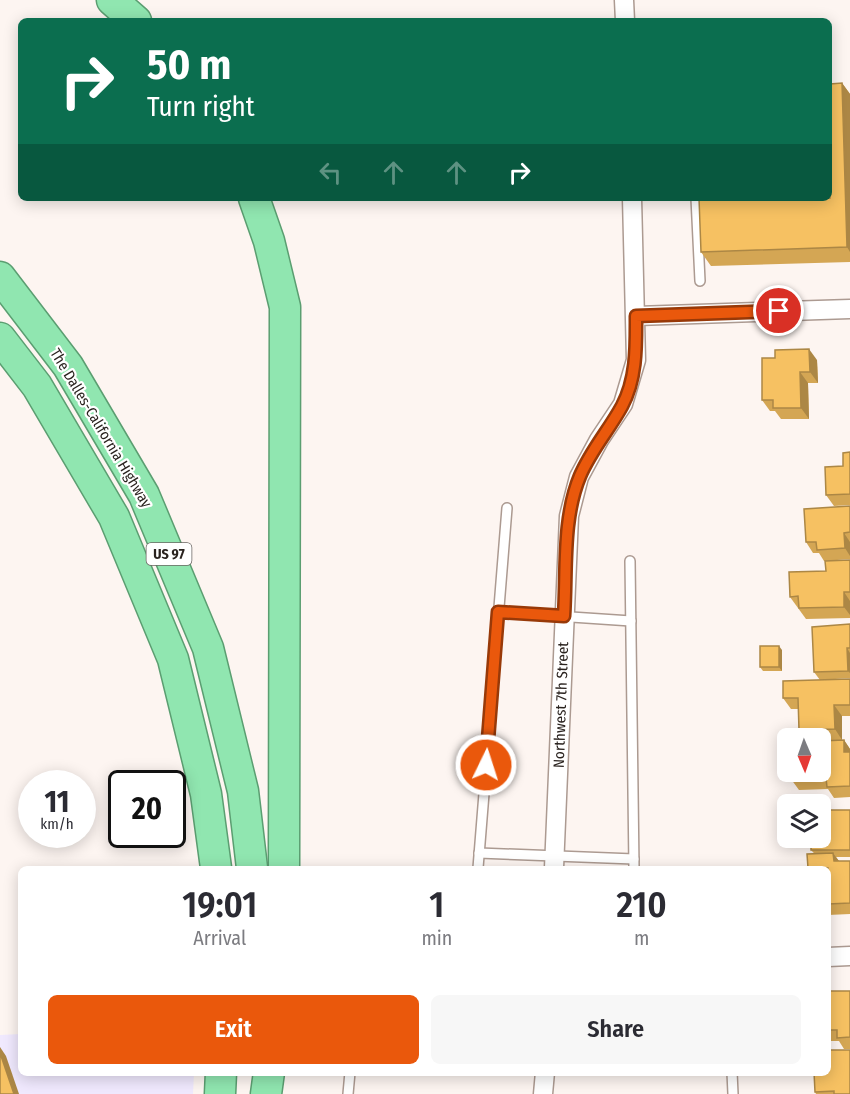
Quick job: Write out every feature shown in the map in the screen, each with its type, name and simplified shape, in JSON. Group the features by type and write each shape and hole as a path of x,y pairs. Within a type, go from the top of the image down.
{"highway":[{"path":"112,0 133,18"},
{"path":"132,0 140,18"},
{"path":"255,201 270,241 285,307 284,866"},
{"name":"The Dalles-California Highway","path":"0,277 68,366 144,495 208,648 243,791 252,866"},
{"name":"US 97","path":"0,338 38,386 114,517 173,659 206,794 216,866"},
{"path":"220,1094 221,1076"},
{"path":"258,1076 258,1094"},
{"path":"266,1094 268,1076"}],"street":[{"path":"624,0 625,18"},
{"name":"Northwest 7th Street","path":"555,862 569,516 579,477 599,440 623,404 636,360 632,201"},
{"path":"636,316 850,309"},
{"path":"831,957 850,956"},
{"path":"543,1094 545,1076"}],"lane":[{"path":"696,201 700,281"},
{"path":"478,866 507,508"},
{"path":"479,853 555,862 634,864 630,561"},
{"path":"498,612 631,621"},
{"path":"348,1094 350,1076"},
{"path":"732,1076 733,1094"}],"shaded area":[{"path":"18,1034 18,1076 194,1076 193,1094 0,1094 0,1035"}],"building":[{"path":"842,83 847,247 701,252 699,201 832,201 832,84"},
{"path":"809,349 810,372 800,372 801,408 773,408 773,400 762,400 762,358 775,358 775,350"},
{"path":"850,452 850,494 826,495 825,467 843,466 843,453"},
{"path":"850,506 850,532 844,533 845,548 817,550 816,542 806,542 804,509"},
{"path":"850,560 850,592 844,592 844,607 799,608 798,596 790,597 789,572 826,571 825,561"},
{"path":"850,624 850,648 847,648 848,671 814,672 812,627"},
{"path":"760,646 779,646 779,667 760,667"},
{"path":"850,679 850,705 834,705 835,729 799,728 798,698 783,698 783,681"},
{"path":"844,740 844,752 850,752 850,786 827,787 826,782 831,782 831,741"},
{"path":"831,810 850,810 850,850 811,850 811,848 831,848"},
{"path":"833,853 834,861 850,861 850,903 831,904 831,866 808,866 807,854"},
{"path":"831,991 850,991 850,1037 837,1038 837,1030 831,1030"},
{"path":"831,1050 850,1050 850,1094 834,1094 834,1091 815,1092 814,1076 831,1076"},
{"path":"0,1053 14,1094 0,1094"}],"route":[{"path":"486,765 498,612 564,616 569,516 579,477 599,440 623,404 636,360 636,316 779,311"}]}
